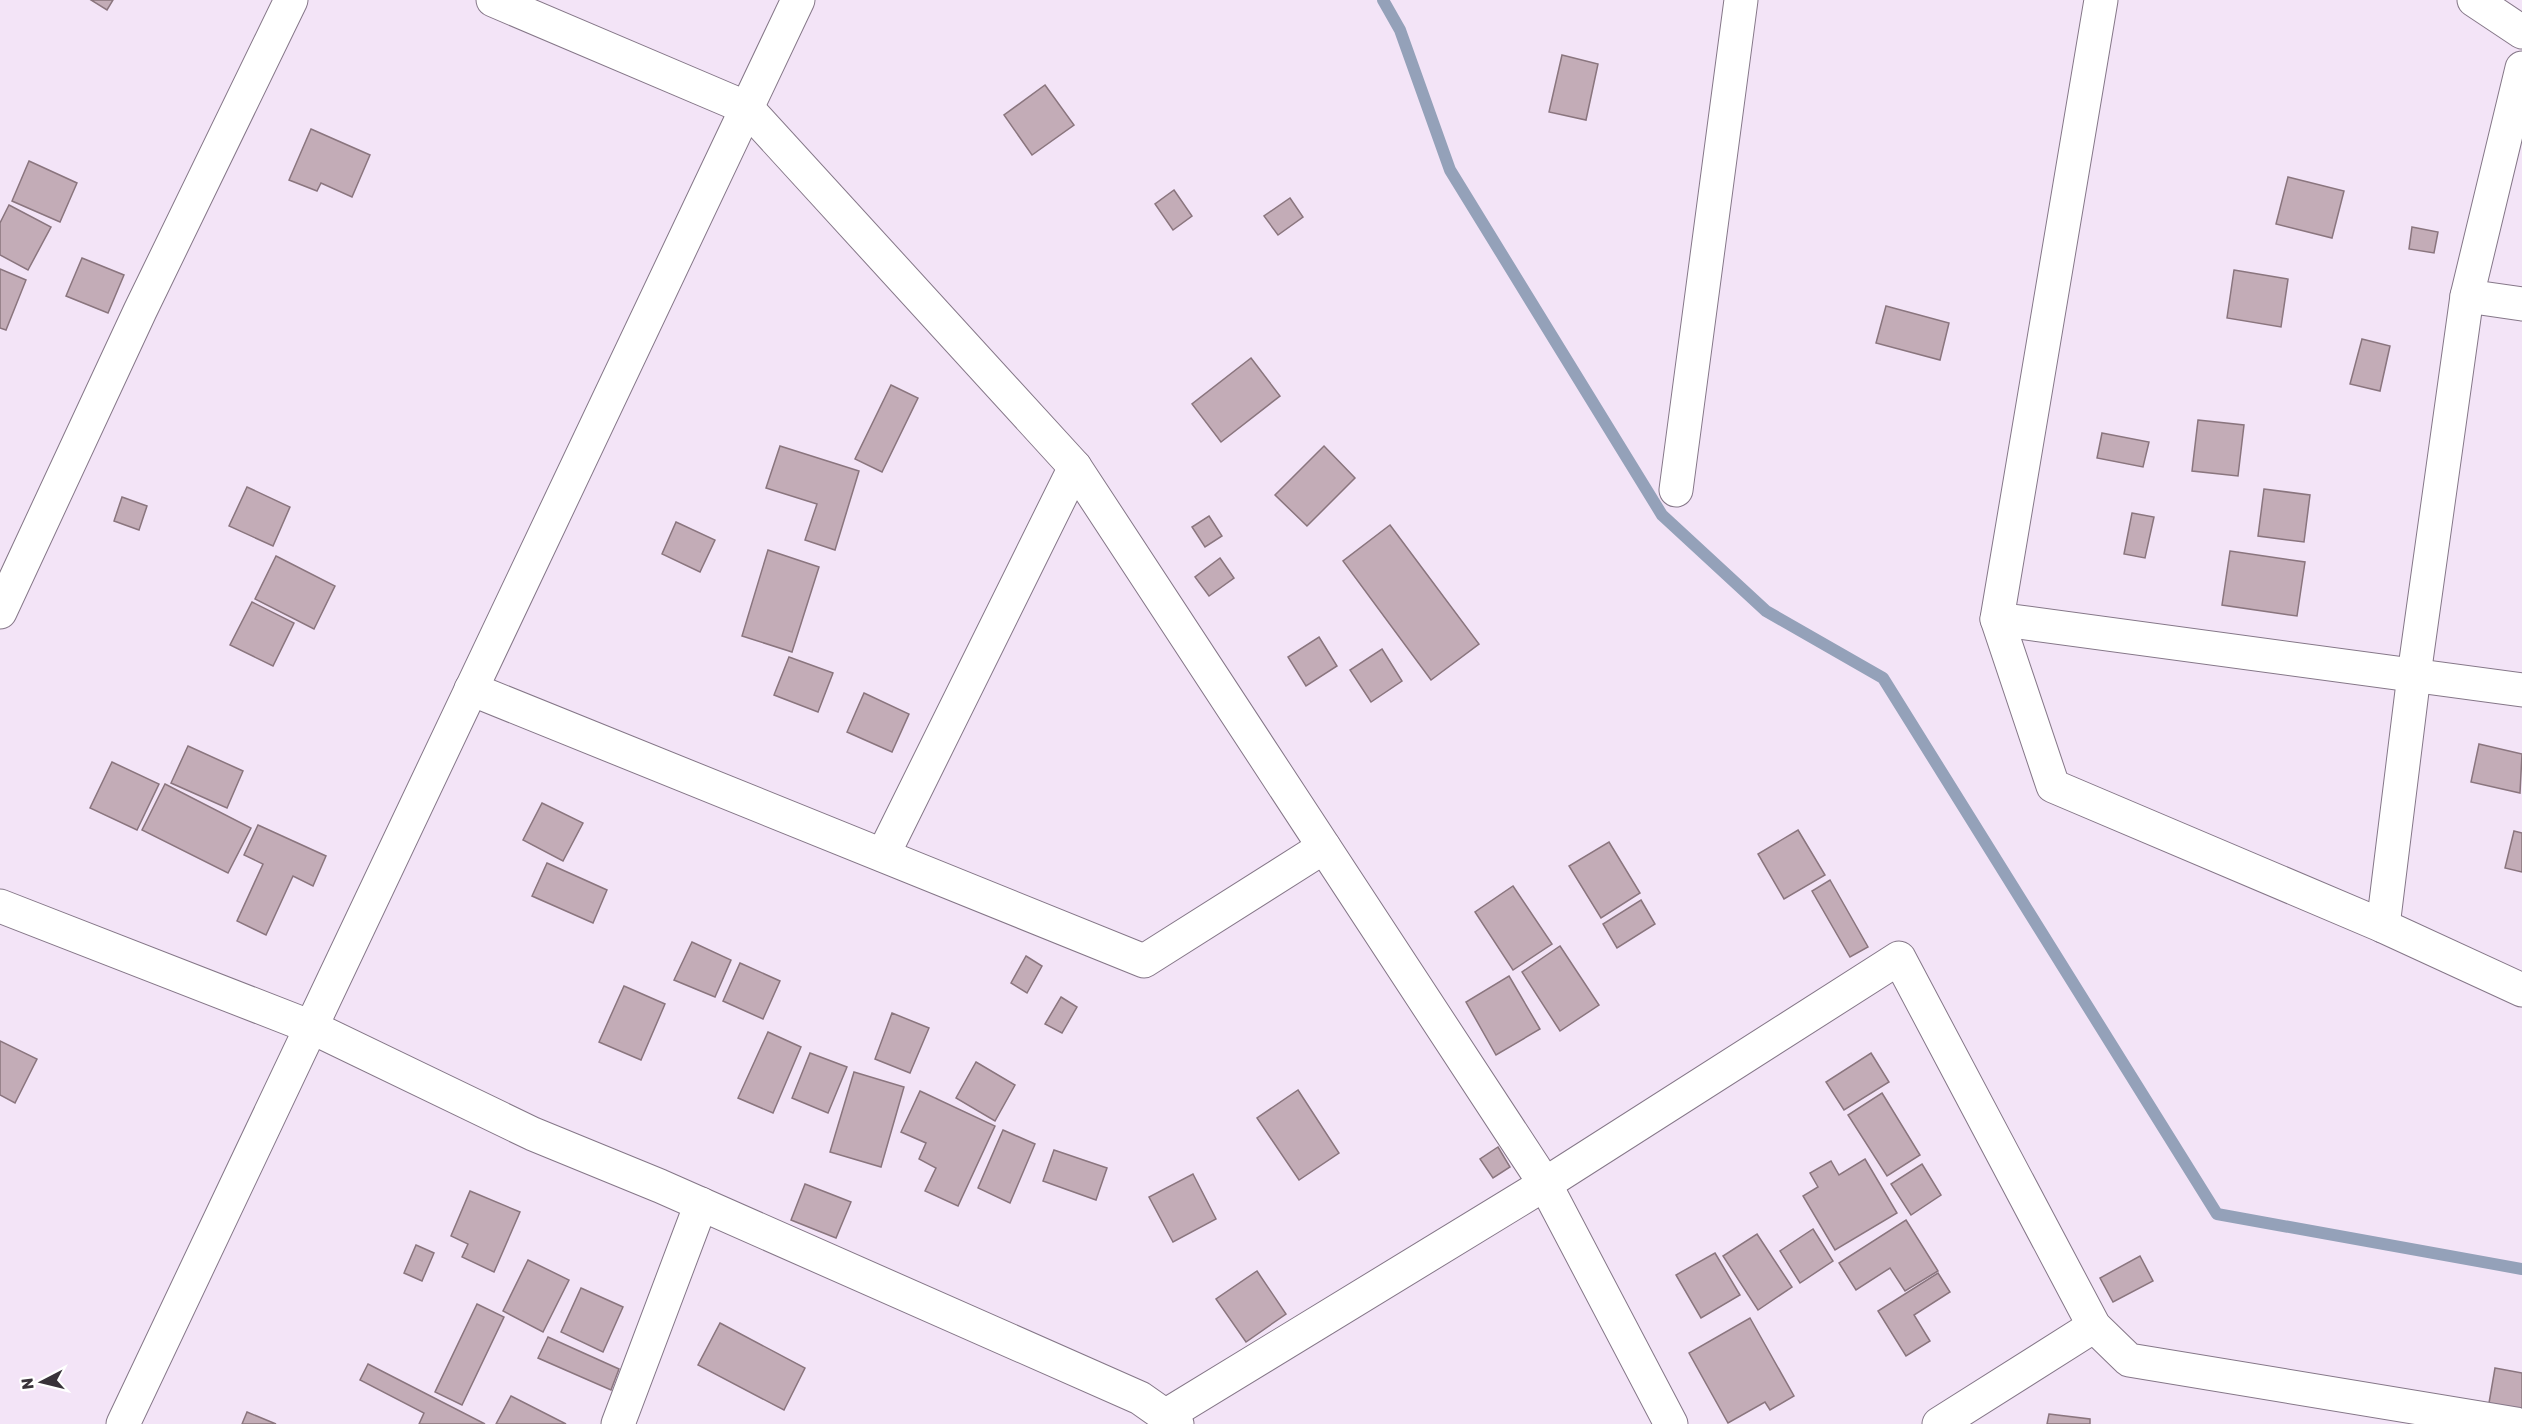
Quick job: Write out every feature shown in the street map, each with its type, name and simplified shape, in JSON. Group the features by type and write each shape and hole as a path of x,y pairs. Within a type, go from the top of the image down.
{"street":[{"path":"0,612 140,311 291,0"},
{"path":"493,0 747,108 1075,467 1545,1184 1671,1424"},
{"path":"123,1424 798,0"},
{"path":"1676,490 1741,0"},
{"path":"2101,0 1997,620 2053,786 2383,926 2522,990"},
{"path":"2474,0 2522,32"},
{"path":"2383,926 2414,675 2467,296 2522,68"},
{"path":"2467,296 2522,304"},
{"path":"883,855 1075,467"},
{"path":"1997,620 2522,690"},
{"path":"471,689 1144,961 1324,847"},
{"path":"0,906 311,1027 533,1134 701,1204 1140,1398 1171,1420 1899,958 2094,1326 2129,1360 2516,1424"},
{"path":"618,1424 701,1204"},
{"path":"1939,1424 2094,1326"}],"building":[{"path":"91,0 113,0 107,10"},
{"path":"1562,55 1598,64 1586,120 1549,112"},
{"path":"1045,85 1074,125 1032,155 1004,115"},
{"path":"311,129 370,155 352,197 321,183 317,191 289,180"},
{"path":"29,161 77,183 60,222 12,201"},
{"path":"2288,177 2344,191 2332,238 2276,224"},
{"path":"1174,190 1192,216 1173,230 1155,204"},
{"path":"1290,198 1303,217 1278,235 1264,216"},
{"path":"9,205 51,227 28,270 0,255 0,223"},
{"path":"2412,227 2438,232 2434,253 2409,249"},
{"path":"82,258 124,275 108,313 66,296"},
{"path":"0,269 26,280 6,330 0,328"},
{"path":"2234,270 2288,279 2281,327 2227,318"},
{"path":"1886,306 1949,323 1940,360 1876,343"},
{"path":"2362,339 2390,346 2380,391 2350,384"},
{"path":"1251,358 1280,396 1221,442 1192,404"},
{"path":"891,385 918,398 882,472 855,459"},
{"path":"2198,420 2244,425 2238,476 2192,471"},
{"path":"2102,433 2149,442 2143,467 2097,458"},
{"path":"780,446 859,471 835,550 805,540 817,504 766,488"},
{"path":"1324,446 1355,478 1307,526 1275,495"},
{"path":"247,487 290,507 273,546 229,526"},
{"path":"2264,489 2310,495 2304,542 2258,536"},
{"path":"122,497 147,506 139,530 114,521"},
{"path":"2132,513 2154,517 2145,558 2124,554"},
{"path":"1209,516 1222,536 1205,547 1192,527"},
{"path":"676,522 715,540 700,572 662,554"},
{"path":"1390,525 1479,644 1431,680 1343,561"},
{"path":"768,550 819,567 792,652 742,636"},
{"path":"2230,551 2305,562 2297,616 2222,605"},
{"path":"276,556 335,586 314,629 255,599"},
{"path":"1220,558 1234,578 1209,596 1195,577"},
{"path":"252,602 294,623 273,666 230,645"},
{"path":"1319,637 1337,666 1306,686 1288,657"},
{"path":"1382,649 1402,681 1371,702 1350,670"},
{"path":"789,657 833,673 818,712 774,695"},
{"path":"864,693 909,714 892,752 847,732"},
{"path":"2479,744 2522,754 2520,793 2471,782"},
{"path":"188,746 243,771 227,808 171,783"},
{"path":"112,762 159,784 137,830 90,808"},
{"path":"165,784 251,828 228,873 142,830"},
{"path":"542,803 583,823 563,861 523,840"},
{"path":"258,825 326,856 313,886 293,876 266,935 237,921 263,864 244,855"},
{"path":"1798,830 1825,875 1784,899 1758,854"},
{"path":"2514,831 2522,833 2522,872 2505,868"},
{"path":"1609,842 1640,893 1601,918 1569,866"},
{"path":"547,863 607,890 593,923 532,896"},
{"path":"1830,880 1868,947 1850,957 1812,891"},
{"path":"1513,886 1552,944 1513,970 1475,912"},
{"path":"1641,900 1655,924 1617,948 1603,924"},
{"path":"692,942 731,960 715,997 674,980"},
{"path":"1560,946 1599,1005 1560,1031 1522,972"},
{"path":"1026,956 1042,966 1027,993 1011,983"},
{"path":"740,963 780,981 763,1019 723,1001"},
{"path":"1509,976 1540,1029 1496,1055 1466,1002"},
{"path":"624,986 665,1004 641,1060 599,1042"},
{"path":"1061,997 1077,1007 1062,1033 1045,1024"},
{"path":"892,1013 929,1028 910,1073 875,1059"},
{"path":"768,1032 801,1047 773,1113 738,1098"},
{"path":"0,1041 37,1059 15,1103 0,1095"},
{"path":"810,1053 847,1067 828,1113 792,1098"},
{"path":"1871,1053 1889,1082 1844,1110 1826,1082"},
{"path":"976,1062 1015,1085 995,1121 956,1098"},
{"path":"854,1072 904,1087 881,1167 830,1152"},
{"path":"1298,1090 1339,1153 1299,1180 1257,1118"},
{"path":"920,1091 995,1126 958,1206 925,1191 936,1168 919,1159 926,1143 901,1132"},
{"path":"1882,1093 1920,1155 1887,1176 1848,1115"},
{"path":"1003,1130 1035,1144 1010,1203 978,1188"},
{"path":"1498,1147 1510,1167 1493,1178 1480,1159"},
{"path":"1054,1150 1107,1168 1096,1200 1043,1181"},
{"path":"1865,1159 1897,1213 1835,1250 1803,1196 1818,1187 1810,1173 1831,1161 1839,1175"},
{"path":"1922,1164 1941,1195 1911,1215 1891,1184"},
{"path":"1193,1174 1216,1219 1173,1242 1149,1197"},
{"path":"805,1184 851,1202 836,1238 791,1220"},
{"path":"470,1191 520,1212 494,1272 462,1257 468,1244 451,1236"},
{"path":"1906,1220 1938,1271 1905,1291 1890,1268 1856,1290 1839,1263"},
{"path":"1813,1229 1833,1261 1800,1283 1780,1251"},
{"path":"1757,1234 1792,1287 1758,1310 1723,1256"},
{"path":"416,1245 434,1253 422,1281 404,1273"},
{"path":"1715,1253 1740,1295 1701,1318 1676,1275"},
{"path":"2140,1256 2153,1281 2113,1302 2100,1278"},
{"path":"528,1260 569,1280 543,1332 503,1311"},
{"path":"1257,1271 1286,1314 1246,1342 1216,1299"},
{"path":"1938,1273 1950,1292 1914,1315 1930,1341 1906,1356 1878,1311"},
{"path":"581,1288 623,1307 603,1352 561,1332"},
{"path":"477,1304 504,1317 462,1405 435,1392"},
{"path":"1750,1318 1794,1396 1770,1410 1765,1402 1728,1423 1689,1353"},
{"path":"720,1323 805,1368 784,1410 698,1365"},
{"path":"548,1337 619,1369 611,1390 538,1358"},
{"path":"368,1364 485,1424 419,1424 424,1413 360,1380"},
{"path":"2495,1368 2522,1373 2522,1415 2488,1409"},
{"path":"511,1396 566,1424 496,1424"},
{"path":"247,1412 276,1424 242,1424"},
{"path":"2049,1414 2090,1419 2090,1424 2047,1424"}],"waterway":[{"path":"1383,0 1400,30 1450,170 1662,515 1766,611 1883,678 2217,1214 2522,1269"}]}
